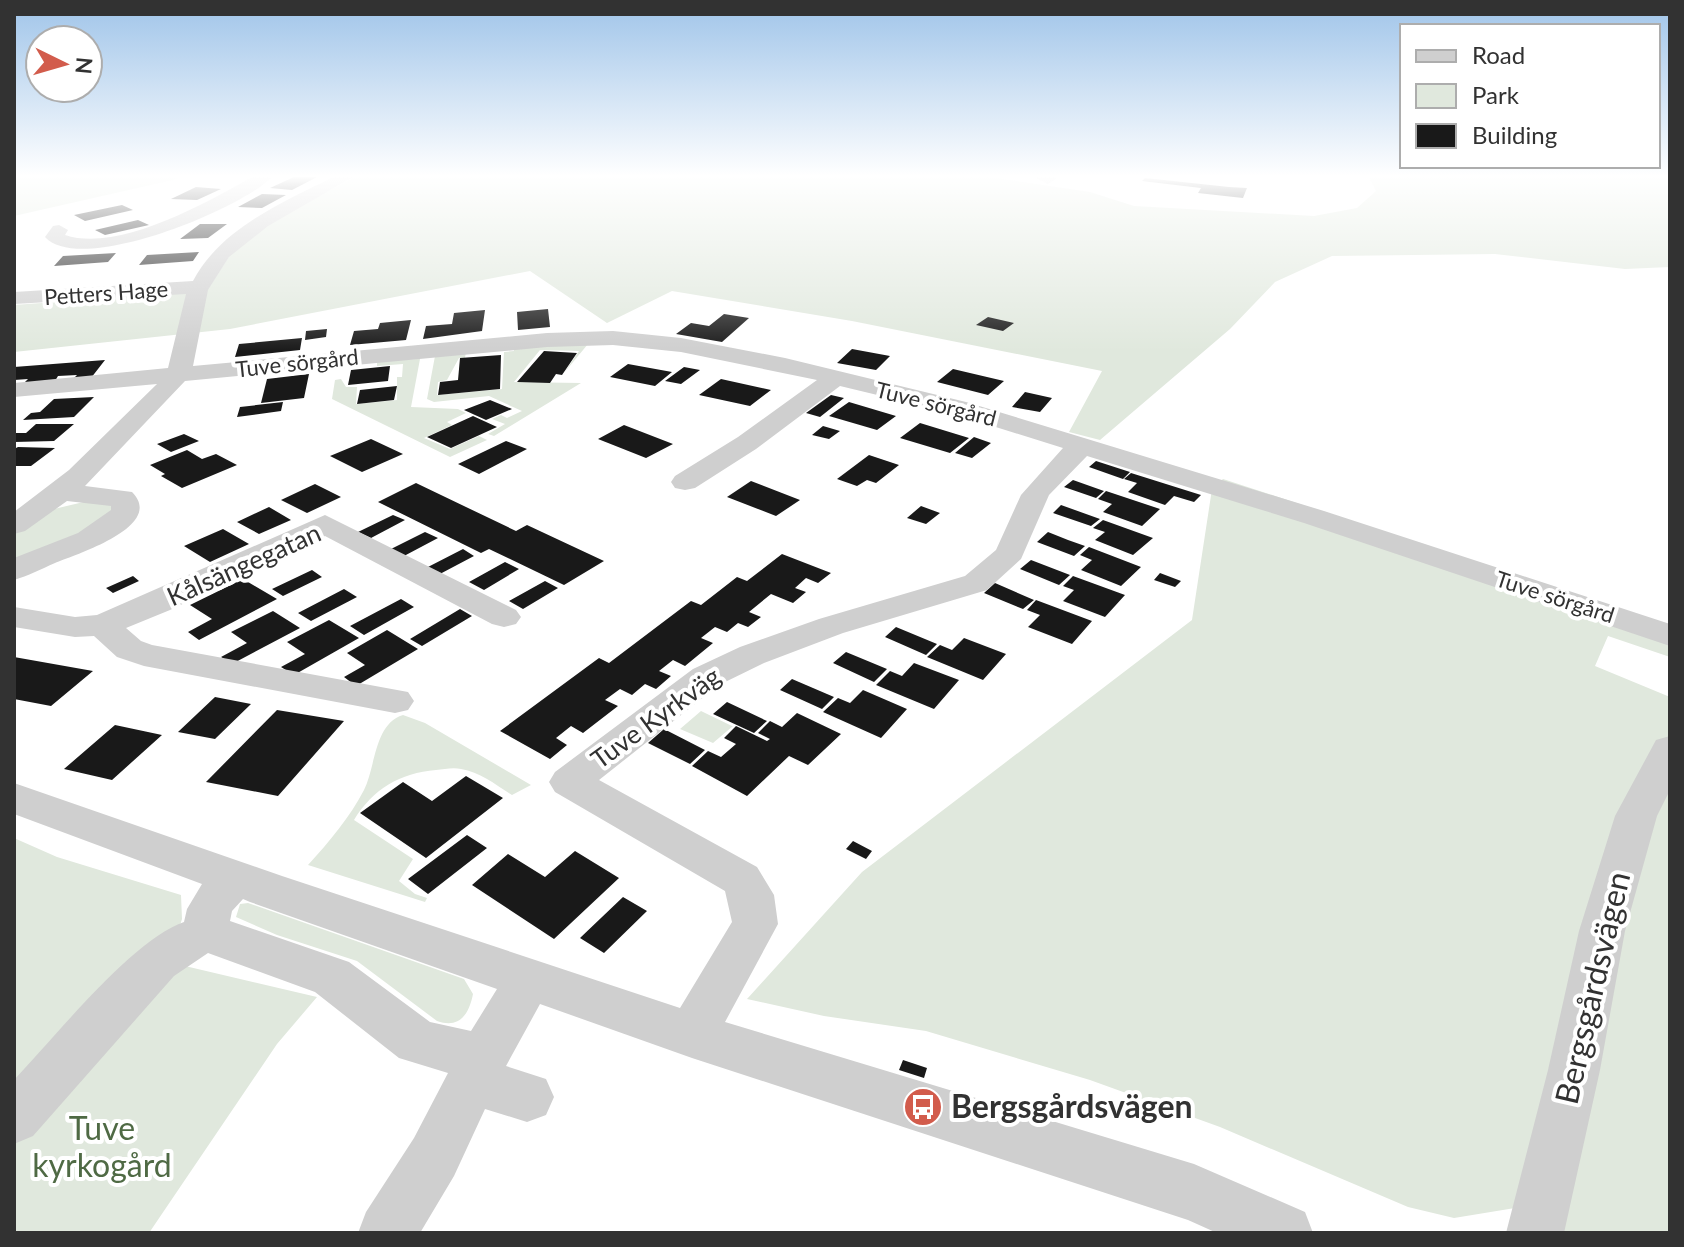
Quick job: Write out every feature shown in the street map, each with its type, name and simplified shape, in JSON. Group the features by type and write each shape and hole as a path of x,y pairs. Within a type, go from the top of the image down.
{"street":[{"path":"55,235 62,242 97,242 142,235"},
{"path":"14,525 63,492 102,456 176,376 188,342 198,287 217,261 243,235"},
{"name":"Petters Hage","path":"14,298 198,287"},
{"name":"Tuve sörgård","path":"176,376 434,349 613,338 681,345 957,407 1083,444 1670,635"},
{"path":"14,390 176,376"},
{"path":"685,482 747,443 835,378"},
{"name":"Tuve Kyrkväg","path":"692,1035 755,924 751,895 741,879 569,782 706,677 752,655 831,626 976,583 1013,552 1036,493 1083,444"},
{"path":"14,570 93,536 111,526 126,512 126,502 122,498 63,492"},
{"name":"Kålsängegatan","path":"14,617 75,627 102,625 158,603 325,524 504,617"},
{"path":"102,625 129,649 144,655 395,701"},
{"name":"Bergsgårdsvägen","path":"1535,1233 1574,1070 1602,931 1636,816 1670,750"},
{"path":"14,798 235,878 692,1035 1194,1193 1284,1233"},
{"path":"208,933 205,918 212,901 235,878"},
{"path":"14,1118 157,962 186,941 208,933 332,977 417,1042 478,1069 527,1097"},
{"path":"387,1233 434,1157 478,1069 528,980"}],"green space":[{"path":"254,235 1670,235 1670,267 1625,269 1495,254 1332,256 1275,282 1230,329 1100,440 1069,432 1102,371 852,321 672,291 607,323 530,271 230,329 14,352 14,305 207,291 230,255"},
{"path":"588,344 564,373 579,351 540,350 514,382 581,383 494,436 488,434 505,424 492,419 501,415 507,418 522,411 489,396 434,402 427,399 435,356 466,351 465,358 459,358 447,380 438,382 437,395 502,389 504,352 514,351 514,348"},
{"path":"420,359 411,407 458,409 466,413 447,422 452,425 424,438 450,449 479,436 487,440 450,457 332,399 335,380 341,379 346,387 357,387 356,404 397,400 397,377 402,377 403,364 377,366 377,360"},
{"path":"1223,479 1670,625 1670,657 1608,636 1595,666 1670,697 1670,1233 1537,1233 1515,1208 1454,1218 1408,1207 1220,1127 1090,1080 926,1031 824,1016 747,999 862,872 1192,620 1212,489"},
{"path":"92,500 113,507 103,524 14,562 14,534 54,509"},
{"path":"701,711 733,726 713,743 680,729"},
{"path":"403,715 425,723 531,785 512,795 475,773 449,768 399,779 370,800 354,820 413,859 399,881 415,894 427,898 425,902 308,865 364,790 386,727"},
{"name":"Tuve kyrkogård","path":"14,838 57,857 181,895 182,919 168,962 317,997 277,1044 149,1233 14,1233"},
{"path":"248,903 464,979 473,994 469,1008 457,1021 437,1021 357,961 277,935 236,917 240,904"}],"building":[{"path":"185,235 212,235 208,238 180,239"},
{"path":"199,252 193,261 139,265 147,255"},
{"path":"116,253 108,262 54,266 63,256"},
{"path":"548,309 550,327 518,330 517,312"},
{"path":"485,310 482,331 423,339 426,326 452,324 454,313"},
{"path":"724,314 749,318 722,342 676,334 691,323 709,326"},
{"path":"988,317 1014,323 1003,331 976,325"},
{"path":"411,320 406,340 350,345 354,331 378,329 380,323"},
{"path":"327,329 326,337 305,340 306,331"},
{"path":"302,338 300,350 235,357 239,344"},
{"path":"852,349 890,356 876,370 837,363"},
{"path":"544,351 577,353 562,375 556,374 550,383 517,382"},
{"path":"501,355 500,389 438,395 440,382 458,380 460,358"},
{"path":"105,360 91,378 72,380 77,375 58,376 55,381 24,383 28,379 14,380 14,367"},
{"path":"628,364 672,372 655,386 610,377"},
{"path":"390,366 388,381 348,385 351,370"},
{"path":"684,367 700,370 681,384 665,381"},
{"path":"953,369 1004,381 988,395 937,382"},
{"path":"309,374 304,398 261,403 267,379"},
{"path":"721,379 771,390 750,406 699,395"},
{"path":"397,386 394,400 357,404 360,390"},
{"path":"1025,392 1052,398 1040,412 1012,407"},
{"path":"831,395 844,398 820,417 806,413"},
{"path":"94,397 74,417 23,420 31,413 40,412 54,399"},
{"path":"490,400 512,409 486,420 464,410"},
{"path":"283,402 281,411 237,417 240,407"},
{"path":"849,402 896,416 877,430 829,416"},
{"path":"473,416 497,427 451,448 427,437"},
{"path":"920,423 969,438 950,453 900,438"},
{"path":"36,424 74,424 54,441 14,442 14,433 26,433"},
{"path":"624,425 673,444 646,458 598,439"},
{"path":"823,426 840,431 829,439 812,435"},
{"path":"184,434 199,441 171,452 157,444"},
{"path":"974,437 991,443 972,458 955,453"},
{"path":"371,439 403,454 362,472 330,456"},
{"path":"506,441 527,449 479,474 458,464"},
{"path":"55,448 31,466 14,466 14,449"},
{"path":"187,450 202,459 216,454 237,465 182,488 161,476 165,474 150,465"},
{"path":"869,455 899,465 876,483 867,480 857,486 837,479"},
{"path":"1096,461 1130,472 1123,479 1089,467"},
{"path":"1131,473 1201,495 1194,502 1174,496 1165,505 1128,492 1137,483 1124,479"},
{"path":"1073,480 1104,491 1096,498 1064,487"},
{"path":"751,481 800,500 776,516 727,497"},
{"path":"416,483 516,531 527,525 604,561 564,585 489,549 481,553 378,502"},
{"path":"315,484 341,497 307,513 281,500"},
{"path":"1106,491 1160,509 1142,526 1103,512 1112,504 1098,499"},
{"path":"1061,505 1100,519 1091,526 1053,513"},
{"path":"921,506 940,513 926,524 907,518"},
{"path":"269,507 291,520 259,534 237,522"},
{"path":"393,515 405,520 371,538 358,532"},
{"path":"1103,520 1153,538 1133,555 1095,540 1105,532 1093,528"},
{"path":"223,529 249,544 210,562 184,546"},
{"path":"425,532 438,538 404,556 391,549"},
{"path":"1048,532 1085,546 1074,556 1037,542"},
{"path":"1089,547 1141,567 1121,586 1081,570 1092,560 1080,555"},
{"path":"463,549 474,556 438,575 426,568"},
{"path":"782,554 831,573 818,583 806,578 795,588 806,592 793,603 771,594 749,612 761,617 748,627 738,623 727,632 715,627 701,638 713,643 685,666 673,660 659,671 671,676 656,689 645,684 632,695 620,689 605,700 618,706 583,733 571,726 556,738 567,745 550,759 500,731 599,658 609,663 691,601 701,605 737,577 747,581"},
{"path":"1031,560 1070,575 1059,585 1020,569"},
{"path":"505,562 519,569 484,590 469,582"},
{"path":"312,570 322,577 283,596 272,589"},
{"path":"1160,573 1181,581 1175,587 1154,580"},
{"path":"133,576 139,581 113,593 106,588"},
{"path":"1073,576 1125,595 1105,617 1063,601 1074,590 1063,586"},
{"path":"243,579 277,599 199,640 188,632 212,619 190,605"},
{"path":"545,581 558,588 523,609 509,601"},
{"path":"995,583 1034,600 1023,609 984,593"},
{"path":"344,589 357,597 311,621 298,613"},
{"path":"401,599 414,607 364,635 350,626"},
{"path":"1036,600 1092,621 1072,644 1028,627 1040,615 1027,610"},
{"path":"460,609 472,616 422,646 410,639"},
{"path":"273,611 300,628 232,664 221,657 247,643 231,632"},
{"path":"329,620 359,638 294,675 281,667 305,654 287,642"},
{"path":"896,627 937,644 926,655 885,637"},
{"path":"387,630 418,649 356,686 344,677 365,665 347,653"},
{"path":"964,638 1006,654 983,680 927,657 940,645 952,650"},
{"path":"846,652 887,669 874,682 833,663"},
{"path":"14,657 93,671 51,706 14,699"},
{"path":"914,663 959,680 934,709 876,685 890,671 902,676"},
{"path":"792,679 834,697 822,709 780,690"},
{"path":"863,690 907,709 881,738 823,712 838,698 850,703"},
{"path":"215,697 251,704 215,739 178,732"},
{"path":"727,702 767,721 754,733 713,714"},
{"path":"277,710 344,721 278,796 206,782"},
{"path":"797,713 841,734 808,765 789,756 747,796 692,766 708,751 721,757 736,744 724,738 736,726 767,741 770,739 758,733 770,721 782,727"},
{"path":"115,725 162,735 112,780 64,769"},
{"path":"664,729 705,750 690,764 648,743"},
{"path":"466,776 503,798 426,858 360,813 403,782 432,801"},
{"path":"467,835 487,848 428,894 408,879"},
{"path":"853,841 872,851 866,859 846,849"},
{"path":"575,851 619,878 554,939 472,885 508,854 545,877"},
{"path":"623,897 647,911 604,953 580,938"},
{"path":"903,1060 927,1068 924,1078 899,1070"}],"place":[{"name":"Bergsgårdsvägen","path":"923,1107"}]}
